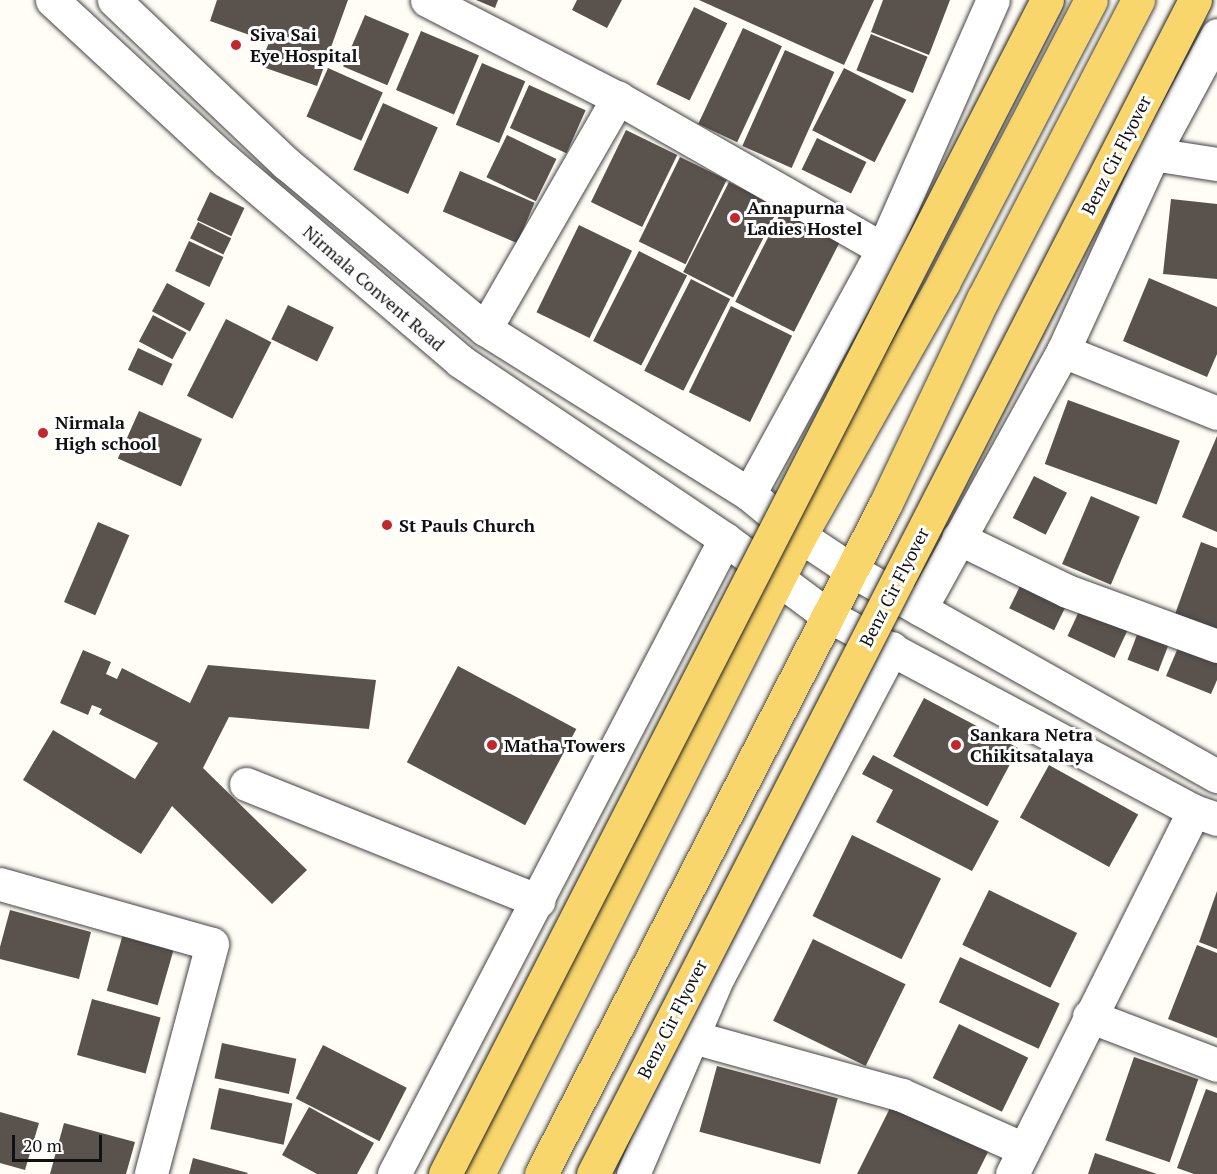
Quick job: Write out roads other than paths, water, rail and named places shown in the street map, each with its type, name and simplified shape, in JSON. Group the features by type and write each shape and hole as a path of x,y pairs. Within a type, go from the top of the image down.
{"main road":[{"path":"446,1174 1047,0"},
{"path":"478,1174 800,536 943,283 1091,0"},
{"path":"541,1174 851,570 983,299 1138,0"},
{"name":"Benz Cir Flyover","path":"593,1174 1196,0"}],"street":[{"name":"Nirmala Convent Road","path":"52,0 225,160 460,361 725,539 827,615 1206,815"},
{"path":"114,0 287,164 485,329 748,494 800,536 851,570 1217,776"},
{"path":"427,0 618,98 883,249"},
{"path":"748,494 883,249 993,0"},
{"path":"920,609 1063,351 1153,154 1217,35"},
{"path":"485,329 618,98"},
{"path":"1153,154 1217,164"},
{"path":"1063,351 1217,413"},
{"path":"958,538 1067,591 1217,646"},
{"path":"394,1174 725,539"},
{"path":"633,1174 718,977 892,648"},
{"path":"246,784 538,900"},
{"path":"693,1037 902,1095 1018,1161 1089,1016 1206,815"},
{"path":"0,884 212,944 151,1174"},
{"path":"1089,1016 1217,1065"}],"place":[{"name":"Siva Sai Eye Hospital","path":"236,45"},
{"name":"Annapurna Ladies Hostel","path":"735,218"},
{"name":"Nirmala High school","path":"43,433"},
{"name":"St Pauls Church","path":"387,525"},
{"name":"Matha Towers","path":"492,745"},
{"name":"Sankara Netra Chikitsatalaya","path":"956,745"}]}
